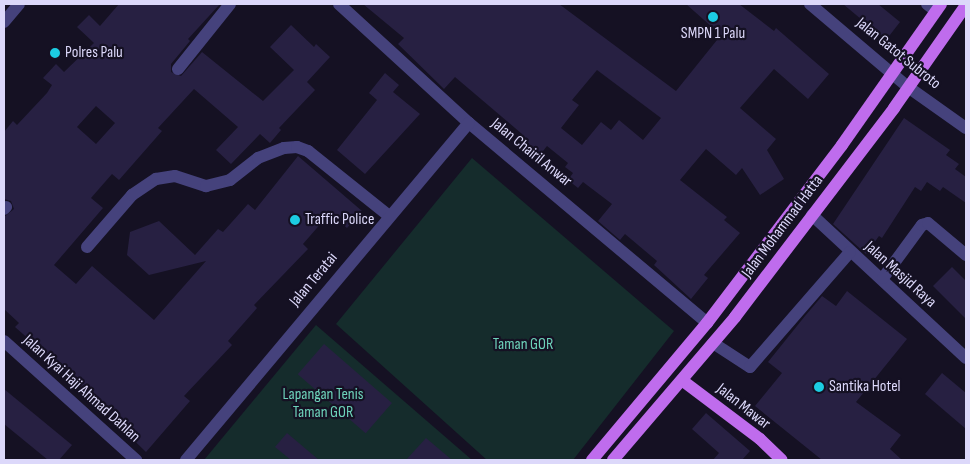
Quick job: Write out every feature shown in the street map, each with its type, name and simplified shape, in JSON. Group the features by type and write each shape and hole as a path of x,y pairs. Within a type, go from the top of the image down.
{"main road":[{"name":"Jalan Mohammad Hatta","path":"613,460 714,343 908,87 966,5"},
{"name":"Jalan Mohammad Hatta","path":"592,460 707,323 894,74 935,6"},
{"name":"Jalan Mawar","path":"683,381 760,439 782,460"}],"street":[{"path":"4,22 19,4"},
{"path":"178,69 230,4"},
{"name":"Jalan Chairil Anwar","path":"339,4 469,123 707,323"},
{"name":"Jalan Gatot Subroto","path":"810,4 908,87 966,128"},
{"name":"Jalan Teratai","path":"186,460 469,123"},
{"path":"87,247 132,195 156,178 175,176 206,186 230,180 258,158 284,148 297,147 308,151 389,216"},
{"name":"Jalan Masjid Raya","path":"812,215 850,252 883,278 966,358"},
{"path":"883,278 922,225 928,223 966,255"},
{"path":"714,343 750,367 850,252"},
{"name":"Jalan Kyai Haji Ahmad Dahlan","path":"4,341 136,460"}],"green space":[{"name":"Taman GOR","path":"472,158 674,331 573,460 487,460 336,324"},
{"name":"Lapangan Tenis Taman GOR","path":"316,325 472,460 204,460"}],"building":[{"path":"119,4 220,4 188,39 190,41 171,64 171,72 181,76 202,52 263,101 294,70 270,47 291,25 314,47 316,44 330,57 307,82 315,90 279,128 281,130 270,143 260,134 231,164 216,150 238,127 194,89 158,128 162,131 119,180 112,174 91,198 103,208 54,265 76,284 92,266 154,320 206,261 149,275 127,255 130,232 159,221 195,255 218,229 223,232 248,204 255,210 298,156 362,211 347,228 330,213 303,244 308,249 254,305 257,308 228,341 232,345 184,396 190,401 146,452 85,393 37,352 40,349 15,327 19,323 4,309 4,217 14,209 11,201 4,199 4,132 13,121 17,125 47,93 52,85 43,78 56,64 64,72 94,43 77,27 89,15 100,26","holes":["96,106 115,123 96,144 77,127"]},
{"path":"363,4 559,4 676,91 721,35 686,4 739,4 774,31 776,28 829,74 808,99 774,69 740,108 776,139 767,150 784,179 760,195 742,168 736,175 706,149 680,180 727,217 724,220 740,233 704,275 708,278 691,299 654,265 657,261 625,234 620,240 598,221 612,204 583,182 578,188 568,180 573,173 565,167 568,163 547,146 539,156 518,138 522,134 455,77 444,89 398,44 404,38","holes":["597,70 661,118 643,140 619,120 611,130 601,122 582,145 561,128 579,105 572,100"]},
{"path":"843,4 878,4 900,22 886,40"},
{"path":"385,73 399,85 393,92 420,114 365,174 337,150 377,100 369,93"},
{"path":"904,118 950,150 946,155 959,164 955,169 966,177 966,203 943,187 940,191 927,182 921,191 915,187 882,238 879,236 866,254 833,224"},
{"path":"952,267 966,281 966,319 933,286"},
{"name":"Santika Hotel","path":"847,291 907,339 856,402 901,435 890,449 902,460 822,460 755,406 782,373 768,362 822,296 836,306"},
{"path":"324,344 392,403 366,433 298,374"},
{"path":"942,373 966,393 966,429 925,394"},
{"path":"4,389 72,445 59,460 48,460 4,424"},
{"path":"706,413 750,451 742,460 713,460 719,453 692,429"},
{"path":"287,433 319,460 291,460 275,447"},
{"path":"426,438 452,460 406,460"}],"place":[{"name":"SMPN 1 Palu","path":"713,17"},
{"name":"Polres Palu","path":"55,53"},
{"name":"Traffic Police","path":"295,220"},
{"name":"Santika Hotel","path":"819,387"}]}
